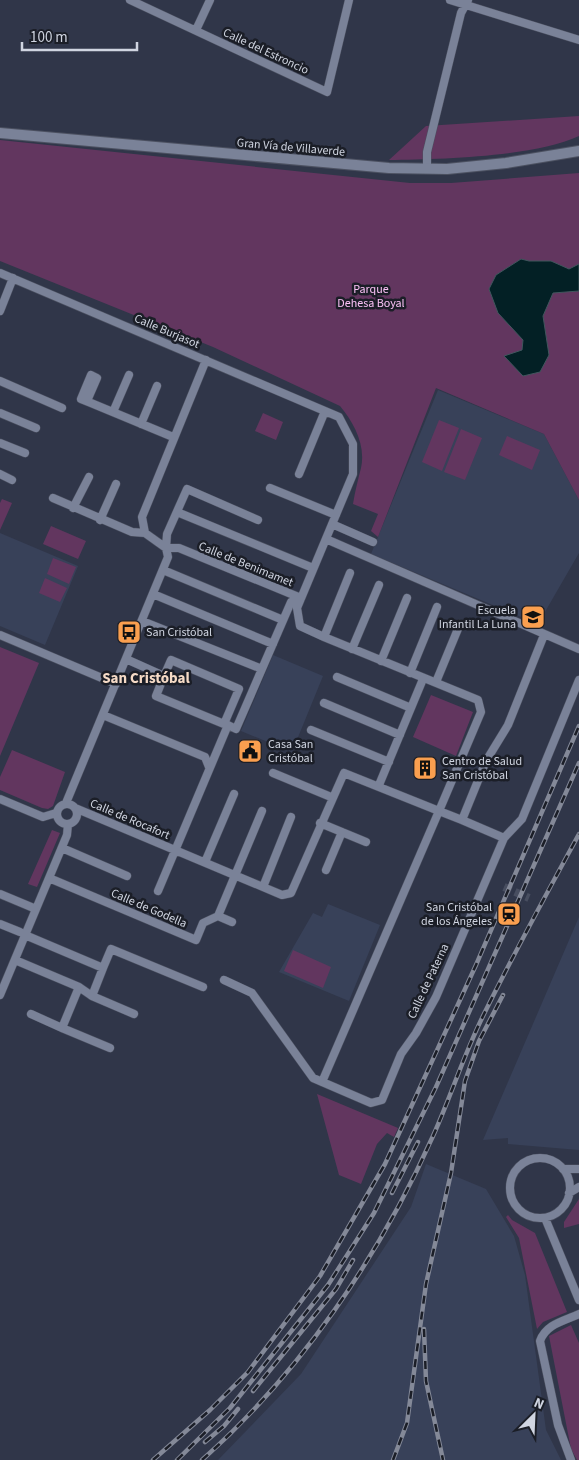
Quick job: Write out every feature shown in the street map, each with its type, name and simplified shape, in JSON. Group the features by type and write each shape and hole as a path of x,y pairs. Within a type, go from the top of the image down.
{"street":[{"name":"Calle del Estroncio","path":"130,0 327,92 349,0"},
{"path":"196,30 210,0"},
{"path":"450,0 468,3 579,40"},
{"path":"426,169 427,152 462,13 468,3"},
{"name":"Gran Vía de Villaverde","path":"0,133 389,171 506,163 579,151"},
{"name":"Gran Vía de Villaverde","path":"0,139 389,171 447,174 507,169 579,157"},
{"name":"Calle Burjasot","path":"0,273 339,417 353,444 353,474 301,598"},
{"path":"0,311 13,278"},
{"path":"145,533 142,517 206,360"},
{"path":"114,412 129,375"},
{"path":"0,381 62,408"},
{"path":"141,424 157,386"},
{"path":"87,401 173,437"},
{"path":"299,474 325,411"},
{"path":"0,413 36,428"},
{"path":"0,443 25,453"},
{"path":"0,474 12,480"},
{"path":"73,508 88,477"},
{"path":"100,520 116,484"},
{"path":"0,799 43,817 56,813 62,805 66,804 168,557 166,548 167,534 187,488 258,520"},
{"path":"270,488 336,516"},
{"path":"53,498 100,520 132,532 145,533 166,548"},
{"name":"Calle de Benimamet","path":"177,512 314,568"},
{"path":"332,524 373,542"},
{"path":"326,539 579,649"},
{"name":"Calle de Benimamet","path":"166,548 179,548 301,598 296,612 300,626 423,679 436,682 478,700 482,707 440,811"},
{"path":"163,570 283,620"},
{"path":"324,637 350,573"},
{"path":"352,649 379,585"},
{"path":"153,594 273,644"},
{"path":"175,850 210,767 226,725 239,689 171,660 156,696 226,725 236,729 290,602 301,598"},
{"path":"381,661 407,598"},
{"path":"410,672 436,607"},
{"path":"142,621 262,669"},
{"path":"436,682 460,624"},
{"path":"0,635 116,684"},
{"path":"462,820 486,761 508,725 544,635"},
{"path":"126,659 164,676"},
{"path":"337,677 410,708"},
{"path":"379,785 423,679"},
{"path":"322,1082 440,811 504,838 522,819 579,680"},
{"path":"324,703 400,735"},
{"path":"103,714 205,757 210,767"},
{"path":"311,730 389,762"},
{"name":"Calle de Rocafort","path":"76,808 282,895 291,893 331,797 344,772 440,811"},
{"path":"273,773 331,797"},
{"path":"205,862 234,794"},
{"path":"0,995 3,981 15,960 22,934 36,910 62,848 67,835 68,824 76,817 76,808 66,804"},
{"path":"235,875 262,811"},
{"path":"56,813 58,819 68,824"},
{"path":"263,887 292,817"},
{"path":"320,823 366,842"},
{"path":"326,870 342,832"},
{"name":"Calle de Paterna","path":"224,980 252,993 313,1078 371,1103 382,1100 401,1054 416,1033 436,997 504,838"},
{"name":"Calle de Godella","path":"62,848 126,876"},
{"name":"Calle de Rocafort","path":"158,890 175,850"},
{"name":"Calle de Godella","path":"49,878 196,940 203,923 218,916 235,875"},
{"path":"0,894 36,910"},
{"path":"218,916 232,922"},
{"path":"0,924 103,968"},
{"path":"92,996 111,949 203,987"},
{"path":"15,960 79,987 92,996 134,1014"},
{"path":"62,1028 79,987"},
{"path":"31,1014 110,1048"},
{"path":"570,1193 570,1185 563,1169 548,1159 529,1160 514,1171 510,1180 509,1190 517,1209 530,1216 545,1218 561,1209 570,1193 579,1187"},
{"path":"563,1169 579,1169"},
{"path":"545,1218 579,1300"},
{"path":"571,1460 558,1425 540,1341 543,1333 549,1327 579,1314"}],"shaded area":[{"path":"521,259 551,261 569,269 579,264 579,291 553,293 543,316 549,355 540,372 523,376 504,356 522,350 523,340 498,313 489,289 496,275"},
{"path":"438,390 544,434 579,500 579,553 538,624 371,554"},
{"path":"0,533 78,566 45,645 0,626"},
{"path":"273,655 323,676 292,752 241,731"},
{"path":"328,904 380,925 349,1001 279,972 313,913 322,917"},
{"path":"579,917 579,1150 508,1144 508,1138 483,1140"},
{"path":"426,1164 486,1189 514,1236 525,1275 546,1430 561,1460 218,1460 301,1374 411,1207"}],"green space":[{"path":"579,116 579,136 560,143 512,153 486,156 389,160 426,126"},
{"name":"Parque Dehesa Boyal","path":"0,140 410,183 451,183 579,173 579,500 544,434 436,388 378,537 371,531 378,514 353,504 361,468 362,451 358,435 340,406 213,347 0,261"},
{"path":"263,413 283,422 276,440 255,431"},
{"path":"439,420 459,428 442,471 422,462"},
{"path":"461,429 482,438 465,480 444,472"},
{"path":"507,436 540,450 532,470 499,455"},
{"path":"2,499 12,503 0,530 0,503"},
{"path":"51,526 86,541 78,559 43,544"},
{"path":"53,558 76,567 69,584 47,574"},
{"path":"45,578 67,588 60,602 39,593"},
{"path":"0,647 39,663 0,756"},
{"path":"431,695 473,712 456,756 413,737"},
{"path":"12,750 65,772 53,806 48,809 42,808 0,790 0,777"},
{"path":"52,830 60,833 37,887 28,884"},
{"path":"293,950 331,967 323,988 284,971"},
{"path":"317,1094 398,1128 394,1137 387,1133 377,1144 361,1184 339,1175"},
{"path":"579,1199 579,1224 564,1228 564,1222"},
{"path":"508,1215 512,1220 535,1233 567,1312 543,1322 537,1329 519,1238 506,1217"},
{"path":"571,1325 579,1343 579,1460 577,1460 571,1449 549,1336"}],"tunnel":[{"path":"504,887 529,898"}],"railway":[{"path":"153,1460 210,1410 248,1372 320,1276 385,1164 476,965 579,726"},
{"path":"177,1460 230,1408 328,1285 374,1213 436,1087 579,763"},
{"path":"202,1460 238,1426 304,1351 334,1310 388,1225 412,1181 440,1121 470,1044 484,1014 579,834"},
{"path":"393,1460 407,1423 426,1284 451,1173 465,1081 479,1041 503,995"},
{"path":"392,1193 418,1142"},
{"path":"253,1391 336,1289 353,1260"},
{"path":"424,1329 426,1381 443,1460"},
{"path":"205,1442 224,1426 238,1409"}],"place":[{"name":"Escuela Infantil La Luna","path":"533,617"},
{"name":"San Cristóbal","path":"129,632"},
{"name":"Casa San Cristóbal","path":"250,751"},
{"name":"Centro de Salud San Cristóbal","path":"425,768"},
{"name":"San Cristóbal de los Ángeles","path":"509,914"}],"district":[{"name":"San Cristóbal","path":"146,678"}]}
